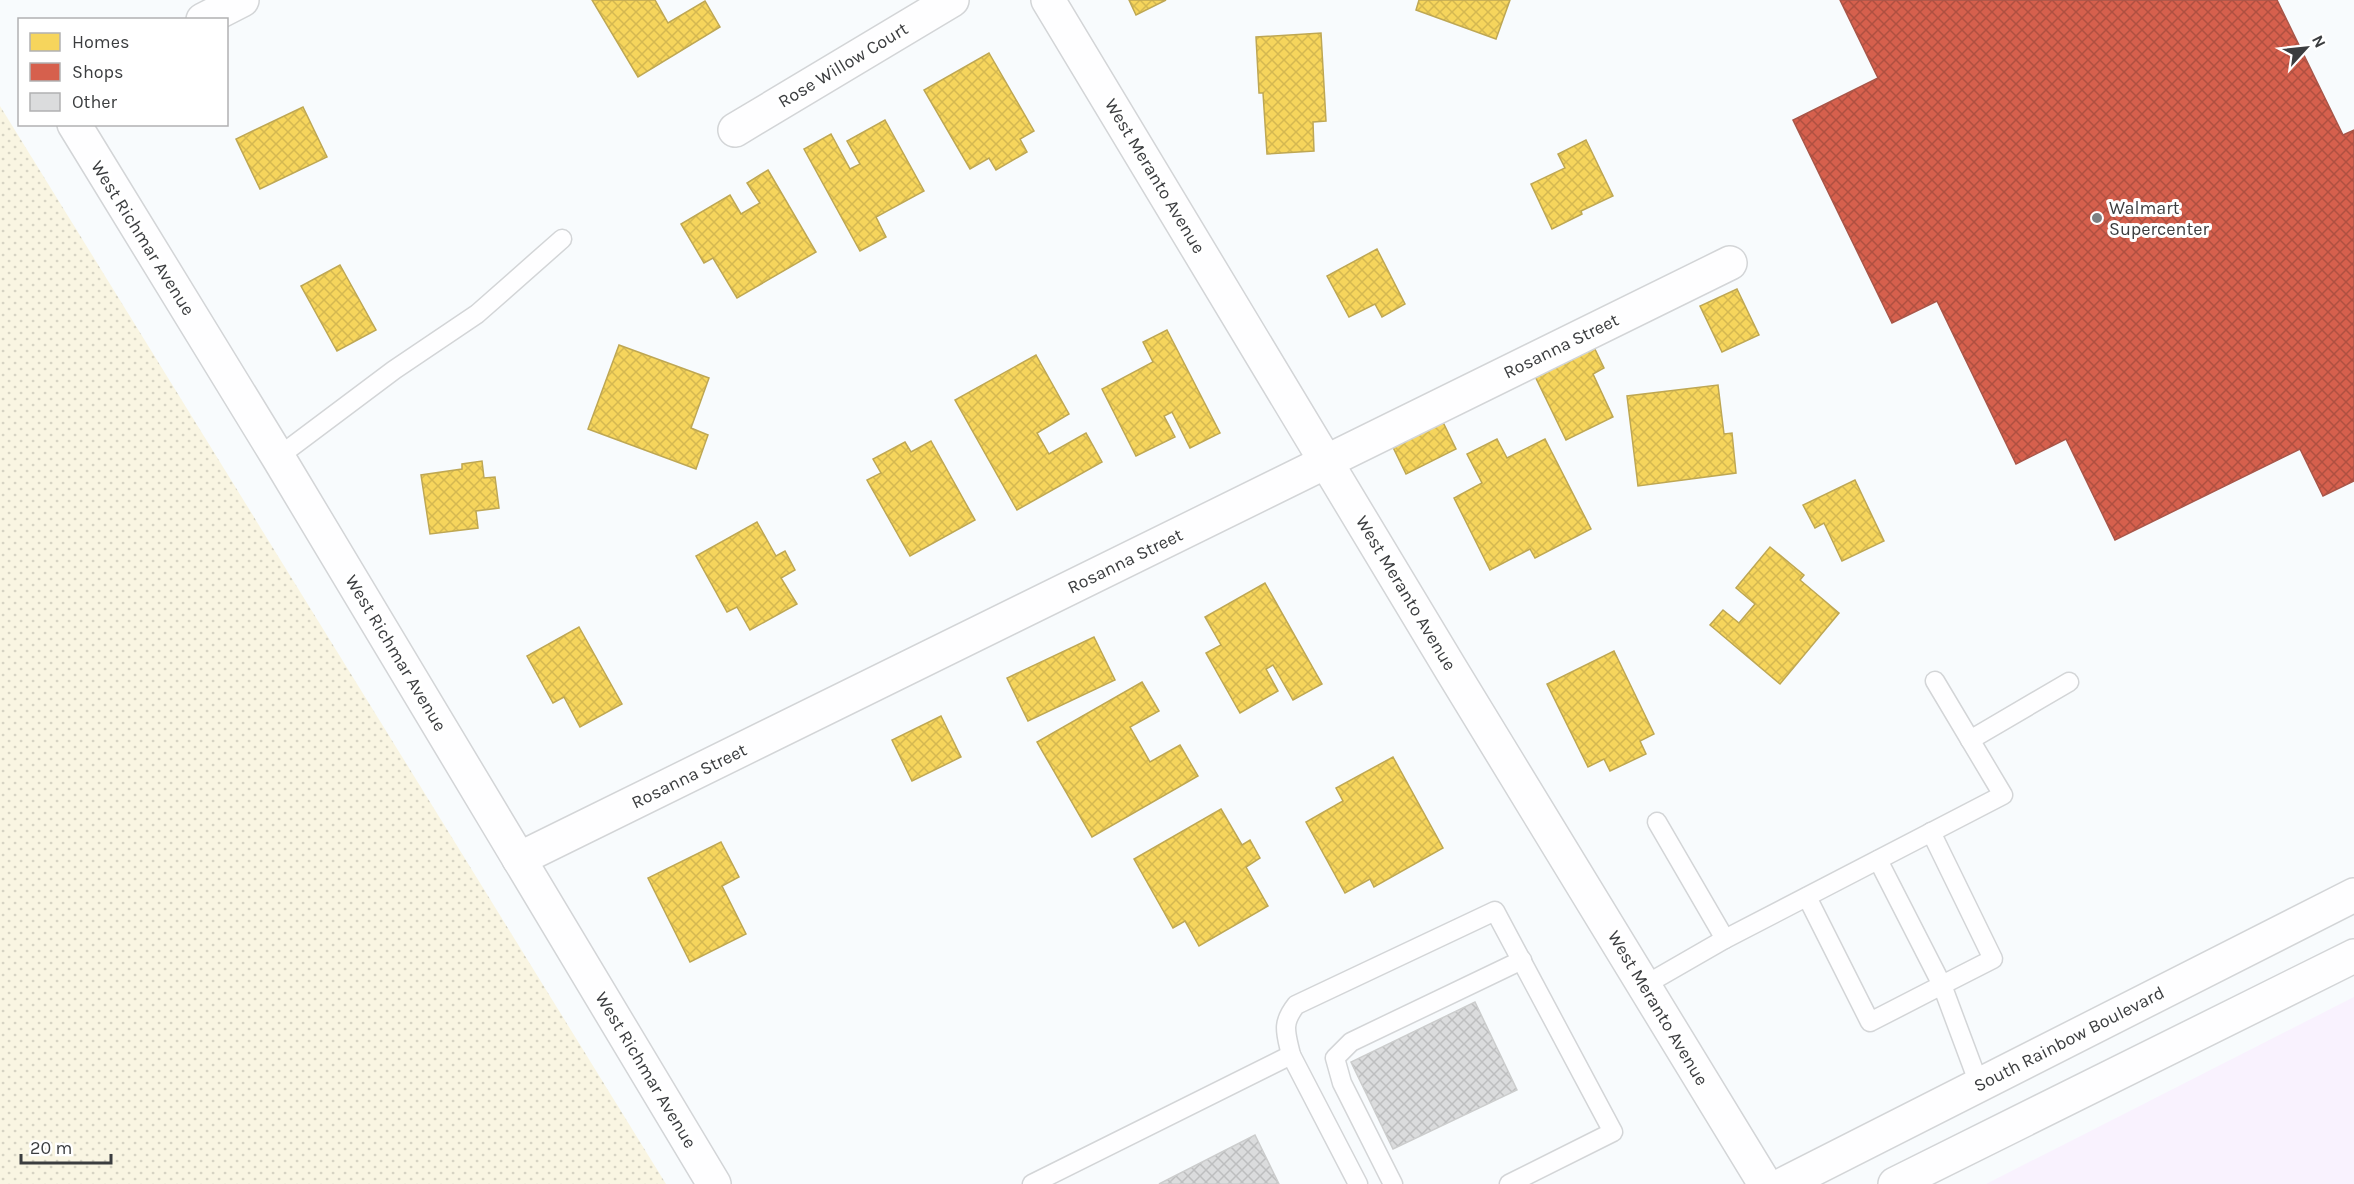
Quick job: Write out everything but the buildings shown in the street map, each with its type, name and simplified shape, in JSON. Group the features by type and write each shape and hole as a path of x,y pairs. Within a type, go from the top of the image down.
{"street":[{"path":"207,18 242,0"},
{"name":"Rose Willow Court","path":"735,130 952,0"},
{"name":"West Meranto Avenue","path":"1048,0 1452,671 1765,1184"},
{"name":"West Richmar Avenue","path":"75,126 278,457 714,1184"},
{"name":"Rosanna Street","path":"519,858 1730,262"},
{"name":"South Rainbow Boulevard","path":"1784,1184 2354,895"},
{"path":"1895,1184 2354,956"}],"lane":[{"path":"278,457 394,370 477,314 562,239"},
{"path":"1645,985 1725,939 2003,795 1935,681"},
{"path":"1970,740 2068,682"},
{"path":"1657,822 1725,939"},
{"path":"1807,897 1870,1022 1993,959 1931,832"},
{"path":"1878,860 1942,985 1979,1084"},
{"path":"1358,1184 1291,1055 1285,1026 1288,1015 1296,1005 1495,910 1613,1132 1509,1184"},
{"path":"1393,1184 1342,1083 1335,1058 1351,1042 1522,960"},
{"path":"1032,1184 1291,1055"}],"shaded area":[{"path":"2354,997 2354,1184 1986,1184"}],"sand":[{"path":"0,106 666,1184 0,1184"}],"place":[{"name":"Walmart Supercenter","path":"2097,218"}]}
